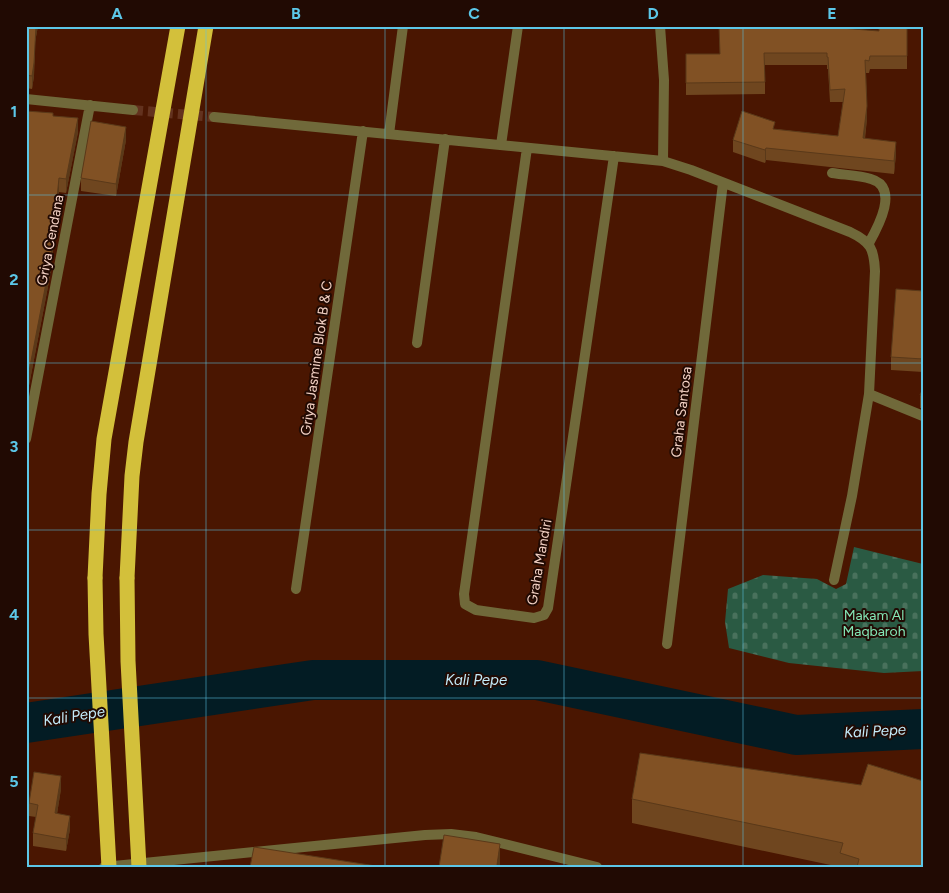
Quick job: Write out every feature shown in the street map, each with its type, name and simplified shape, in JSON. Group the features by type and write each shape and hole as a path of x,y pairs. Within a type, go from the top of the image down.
{"highway":[{"path":"109,867 96,643 95,578 99,494 104,439 178,26"},
{"path":"139,867 128,661 127,578 132,476 136,442 206,26"}],"street":[{"path":"389,134 404,26"},
{"path":"501,145 518,26"},
{"path":"660,26 664,80 663,161"},
{"path":"26,99 134,110"},
{"name":"Griya Cendana","path":"26,439 90,105"},
{"path":"214,117 663,161 691,170 862,238 869,244 874,257 875,272 869,394 852,496 834,580"},
{"name":"Griya Jasmine Blok B & C","path":"296,589 363,131"},
{"path":"416,343 445,139"},
{"name":"Graha Mandiri","path":"527,148 464,594 465,604 476,610 534,618 544,615 548,608 614,156"},
{"path":"832,173 872,179 882,185 885,208 869,244"},
{"name":"Graha Santosa","path":"667,644 723,183"},
{"path":"869,394 923,416"},
{"path":"104,867 451,834 476,837 597,867"}],"green space":[{"name":"Makam Al Maqbaroh","path":"854,547 923,564 923,671 884,673 789,663 729,648 725,622 728,589 763,575 817,579 836,589 846,584"}],"building":[{"path":"26,26 36,26 32,76 26,75"},
{"path":"719,26 815,26 879,31 879,26 907,26 907,56 870,56 869,61 865,60 867,106 863,138 896,142 894,161 766,148 765,150 733,140 742,111 775,122 773,129 838,136 845,89 830,90 827,53 764,53 765,82 686,83 686,54 720,54"},
{"path":"26,111 53,113 53,116 78,118 66,179 59,178 51,257 26,387"},
{"path":"91,121 126,127 116,184 81,178"},
{"path":"896,289 923,291 923,359 891,357"},
{"path":"640,753 861,785 868,764 923,781 923,867 857,867 859,859 840,853 843,843 632,799"},
{"path":"34,772 61,776 55,813 70,816 66,839 33,833 38,805 29,803"},
{"path":"444,835 500,844 497,865 510,867 439,867"},
{"path":"254,847 376,866 376,867 250,867"}],"waterway":[{"name":"Kali Pepe","path":"26,723 313,680 537,680 796,735 923,729"}],"tunnel":[{"path":"133,110 214,117"}]}
